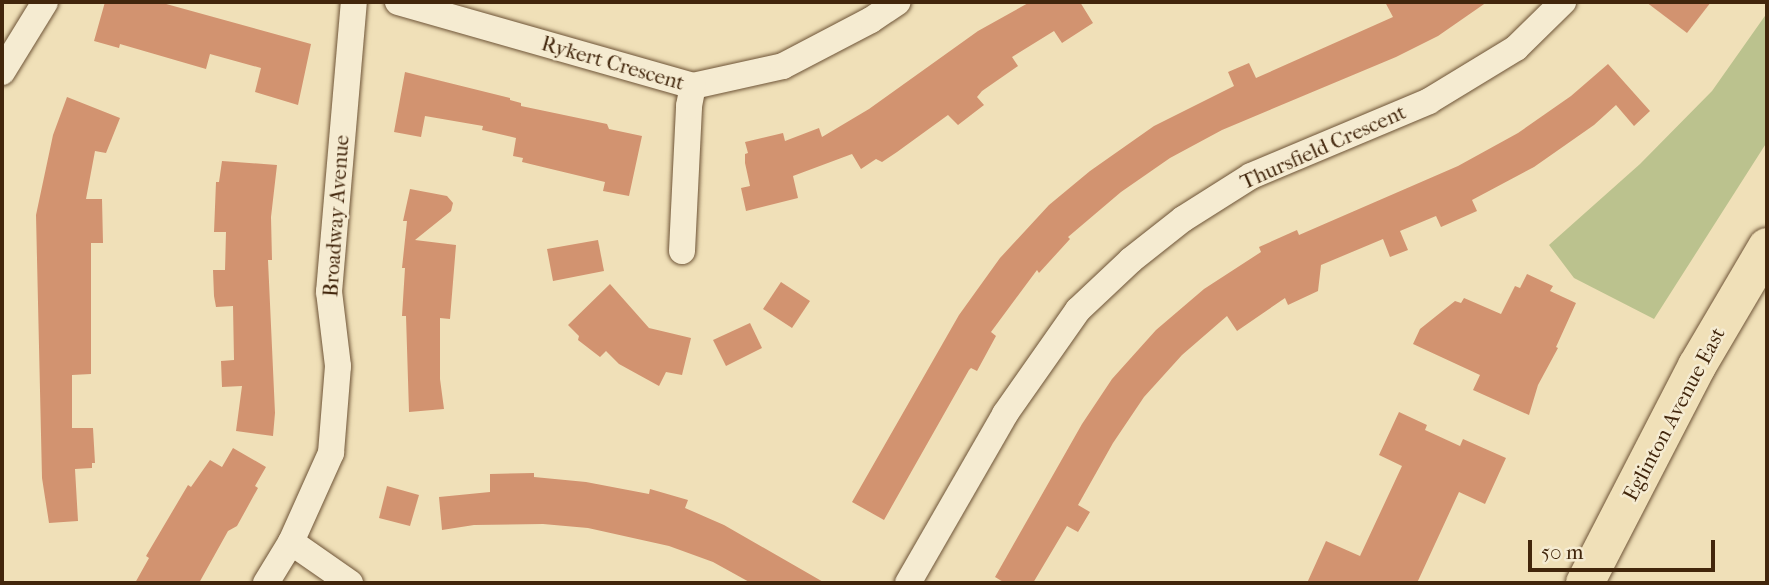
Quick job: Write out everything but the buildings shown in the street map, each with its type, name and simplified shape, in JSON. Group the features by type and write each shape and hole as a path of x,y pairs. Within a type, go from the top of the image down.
{"main road":[{"name":"Eglinton Avenue East","path":"1585,583 1697,366 1767,247"}],"street":[{"path":"2,72 45,2"},
{"name":"Broadway Avenue","path":"266,583 291,542 331,453 338,366 328,292 354,2"},
{"name":"Rykert Crescent","path":"398,2 693,86 783,66 871,20 898,2"},
{"name":"Thursfield Crescent","path":"908,583 1005,414 1079,310 1131,260 1183,219 1251,176 1440,94 1516,48 1563,2"},
{"path":"682,251 689,106 693,86"},
{"path":"291,542 350,583"}],"green space":[{"path":"1767,13 1767,142 1654,319 1574,278 1549,245 1640,164 1712,91"}]}
